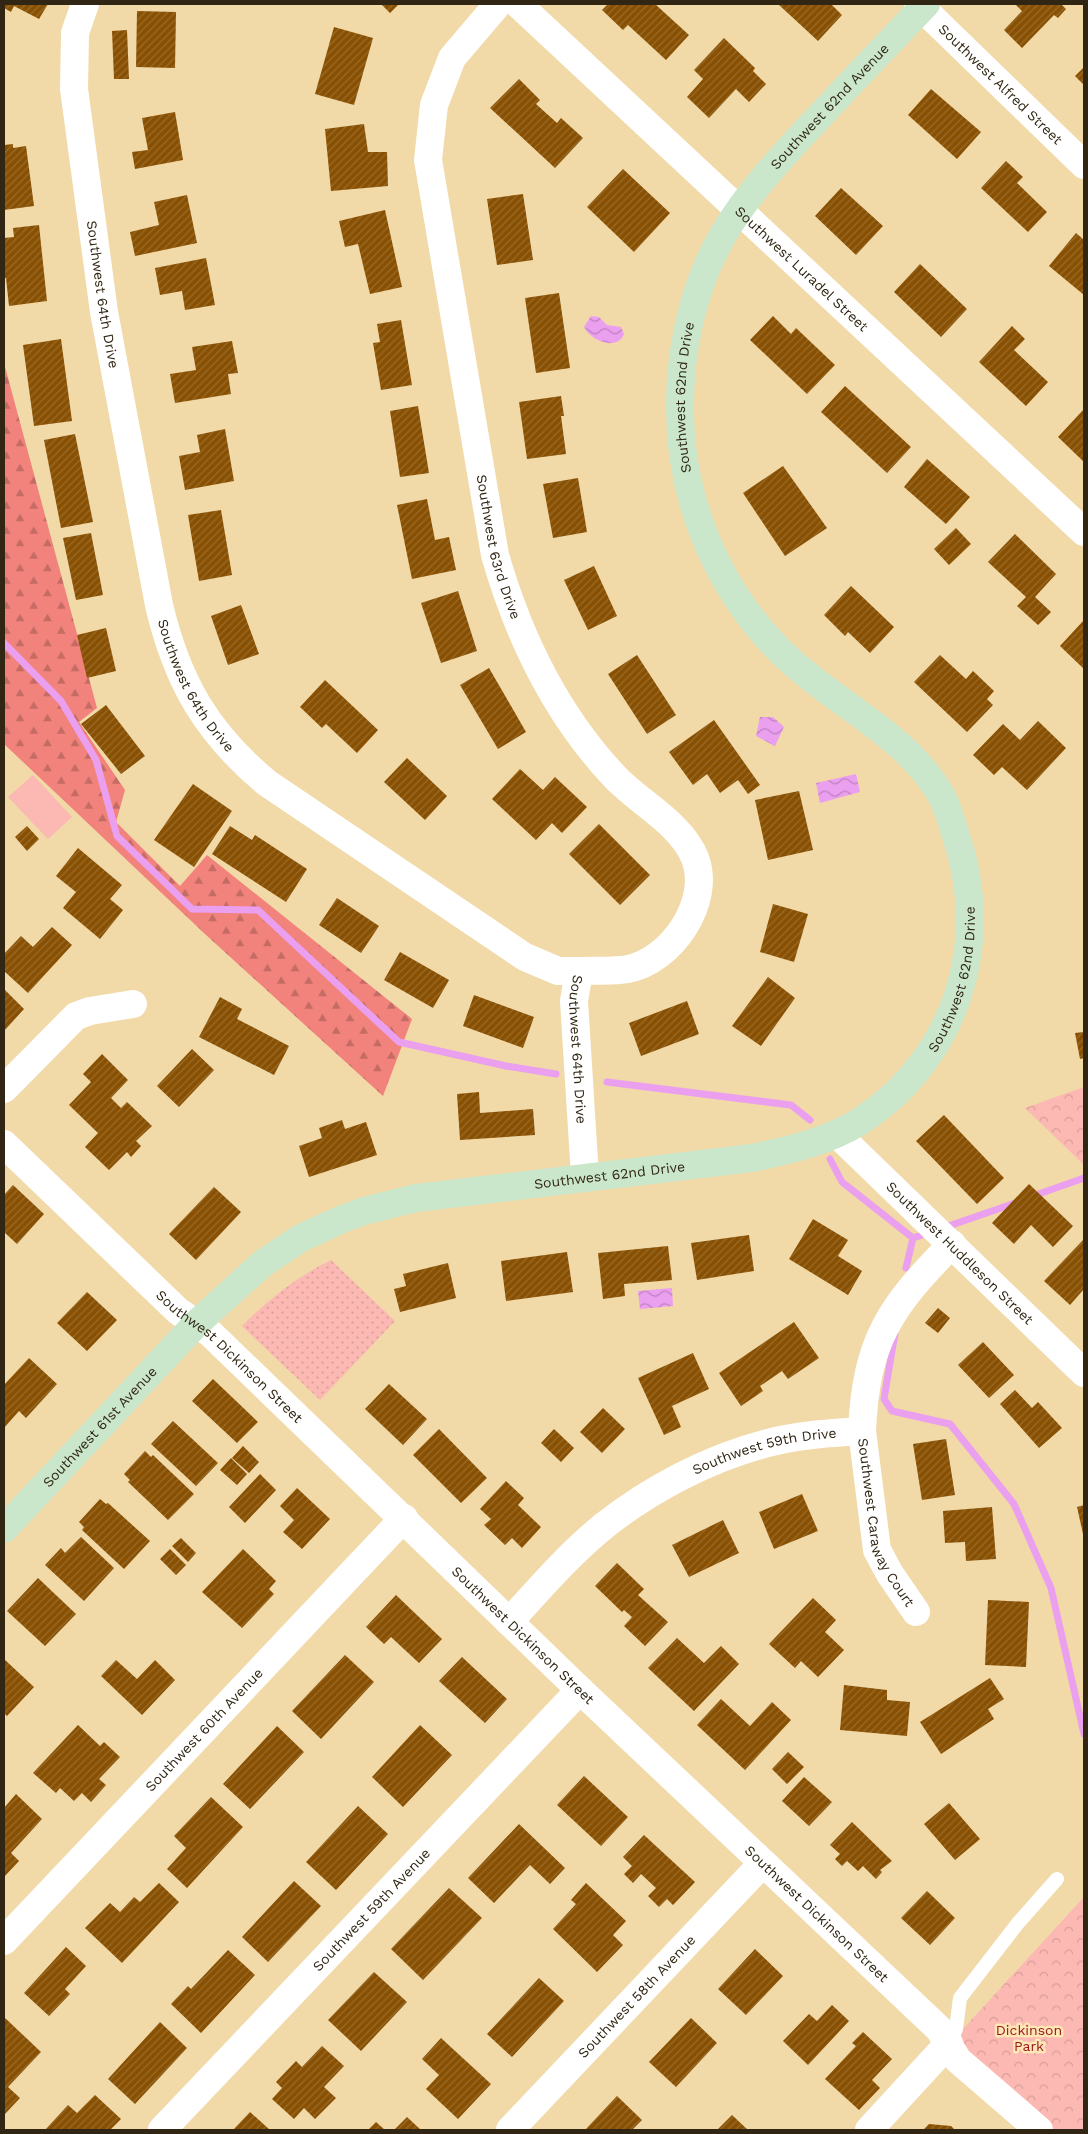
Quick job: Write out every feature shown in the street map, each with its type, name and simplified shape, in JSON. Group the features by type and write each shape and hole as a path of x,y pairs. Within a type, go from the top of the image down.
{"street":[{"name":"Southwest 64th Drive","path":"85,4 75,33 74,89 104,312 159,606 166,636 187,690 219,738 239,759 267,783 525,957 558,970 578,971 574,1002 585,1177"},
{"name":"Southwest 63rd Drive","path":"498,4 452,58 434,105 428,160 495,555 523,636 563,710 613,776 634,796 681,834 696,859 698,877 697,896 688,920 667,949 654,958 628,969 578,971"},
{"name":"Southwest Luradel Street","path":"518,4 1084,532"},
{"name":"Southwest 62nd Avenue","path":"738,211 784,154 922,5"},
{"name":"Southwest Alfred Street","path":"922,5 1084,165"},
{"name":"Southwest 62nd Drive","path":"196,1324 233,1288 280,1250 340,1220 364,1211 416,1198 752,1158 799,1147 837,1134 862,1120 893,1095 921,1065 942,1034 957,995 968,957 971,935 970,899 962,854 941,795 914,761 898,746 857,712 812,679 771,644 756,626 726,580 708,542 685,464 680,411 683,362 691,318 701,286 722,237 738,211"},
{"path":"4,1089 76,1016 133,1004"},
{"name":"Southwest Huddleson Street","path":"837,1134 1084,1373"},
{"name":"Southwest Dickinson Street","path":"4,1144 178,1311 210,1333 404,1518 580,1690 939,2029 958,2060 1039,2130"},
{"path":"862,1431 864,1394 878,1341 898,1304 918,1278 952,1244"},
{"name":"Southwest 61st Avenue","path":"4,1529 196,1324"},
{"name":"Southwest Caraway Court","path":"862,1431 877,1550 890,1574 916,1612"},
{"name":"Southwest 59th Drive","path":"509,1622 553,1573 606,1524 634,1504 702,1466 768,1443 812,1435 862,1431"},
{"name":"Southwest 60th Avenue","path":"4,1941 404,1518"},
{"name":"Southwest 59th Avenue","path":"162,2130 580,1690"},
{"name":"Southwest 58th Avenue","path":"510,2130 763,1863"},
{"path":"869,2130 949,2043"}],"lane":[{"path":"949,2043 956,2029 960,1998 1018,1923 1058,1879"}],"green space":[{"path":"4,363 97,708 79,722 125,790 116,822 180,886 207,855 412,1019 383,1096 205,934 4,744"},
{"path":"33,775 72,817 48,839 8,797"},
{"path":"1084,1087 1084,1165 1025,1108"},
{"path":"331,1260 395,1321 320,1400 242,1326 284,1289"},
{"name":"Dickinson Park","path":"1084,1897 1084,2130 1046,2130 952,2041"}],"water":[{"path":"591,316 599,317 607,325 621,327 624,334 621,339 610,343 597,340 584,327"},
{"path":"760,717 773,717 784,727 775,746 756,736"},
{"path":"856,774 860,792 820,803 816,783"},
{"path":"672,1288 673,1306 640,1309 638,1291"}],"building":[{"path":"4,4 48,4 39,19 14,6 11,12 4,8"},
{"path":"381,4 399,4 390,13"},
{"path":"608,4 655,4 689,35 666,60 628,25 623,30 602,10"},
{"path":"778,4 831,4 842,15 818,41"},
{"path":"1015,4 1061,4 1066,9 1058,18 1054,15 1022,48 1004,30 1022,11"},
{"path":"137,11 176,12 175,68 136,67"},
{"path":"334,27 373,38 354,105 315,94"},
{"path":"127,30 129,79 114,79 112,31"},
{"path":"724,38 755,68 753,71 766,84 749,102 736,89 709,118 687,97 703,79 694,70"},
{"path":"1084,67 1084,85 1075,76"},
{"path":"519,79 540,100 536,104 557,123 561,118 583,138 555,168 490,108"},
{"path":"931,89 981,132 957,159 908,115"},
{"path":"175,112 183,160 135,169 132,152 148,150 142,118"},
{"path":"364,124 368,152 387,152 388,186 331,191 325,129"},
{"path":"13,144 13,148 26,146 34,206 4,210 4,145"},
{"path":"1006,161 1023,177 1017,183 1047,212 1028,232 981,188"},
{"path":"623,169 670,213 634,252 587,207"},
{"path":"841,188 883,226 856,255 815,216"},
{"path":"523,194 533,260 497,265 487,199"},
{"path":"187,195 197,243 135,256 130,232 159,225 154,202"},
{"path":"385,210 402,287 370,294 358,244 345,247 339,221"},
{"path":"39,225 47,301 9,306 6,278 4,278 4,238 14,237 13,228"},
{"path":"1076,233 1084,240 1084,295 1049,266"},
{"path":"206,258 215,305 185,310 182,291 160,295 155,268"},
{"path":"920,264 967,309 941,337 894,292"},
{"path":"559,293 570,368 536,373 525,298"},
{"path":"773,316 791,334 796,328 835,365 807,394 750,340"},
{"path":"401,320 412,385 381,390 373,343 380,342 377,324"},
{"path":"1012,326 1025,339 1014,350 1048,382 1026,406 979,362"},
{"path":"61,339 72,421 34,426 23,345"},
{"path":"232,341 238,373 228,374 231,394 175,403 170,374 196,370 192,347"},
{"path":"845,386 911,447 887,473 821,412"},
{"path":"561,396 564,416 561,416 566,454 527,459 519,402"},
{"path":"418,406 429,473 400,477 390,411"},
{"path":"1084,409 1084,462 1058,437"},
{"path":"225,429 234,481 185,490 179,456 200,452 197,435"},
{"path":"75,434 93,522 61,528 44,440"},
{"path":"927,459 970,497 946,524 904,487"},
{"path":"783,466 827,528 785,556 743,493"},
{"path":"578,478 587,532 553,538 543,484"},
{"path":"427,499 435,540 449,537 456,570 412,579 397,505"},
{"path":"221,510 232,575 199,581 188,515"},
{"path":"956,528 971,544 949,565 934,549"},
{"path":"91,533 103,595 76,600 63,538"},
{"path":"1015,534 1056,574 1035,597 1051,612 1038,625 1017,606 1026,597 988,562"},
{"path":"594,566 617,616 588,630 564,580"},
{"path":"851,586 894,627 870,653 848,632 845,636 824,615"},
{"path":"458,591 477,651 441,663 421,603"},
{"path":"241,605 259,654 228,665 211,616"},
{"path":"1084,620 1084,669 1060,646"},
{"path":"106,628 116,671 87,678 77,635"},
{"path":"637,655 676,715 647,734 608,674"},
{"path":"940,655 966,679 973,671 994,691 987,699 993,705 967,732 914,682"},
{"path":"489,668 526,732 498,749 460,685"},
{"path":"325,680 378,730 357,753 326,724 322,728 300,707"},
{"path":"106,705 145,756 121,774 81,724"},
{"path":"714,720 760,785 748,794 738,780 720,793 707,774 693,785 669,752"},
{"path":"1038,721 1066,748 1027,790 1002,767 994,775 973,755 1003,724 1020,740"},
{"path":"407,758 447,796 425,820 384,782"},
{"path":"520,769 543,790 555,777 587,807 562,833 552,823 536,840 492,799"},
{"path":"193,784 232,811 194,867 154,840"},
{"path":"799,791 813,850 768,860 755,800"},
{"path":"599,824 650,875 620,905 569,854"},
{"path":"27,826 39,839 27,851 15,837"},
{"path":"230,826 252,840 255,835 307,869 286,902 212,854"},
{"path":"78,848 122,885 110,899 123,910 100,939 63,908 76,892 56,876"},
{"path":"337,898 379,926 361,953 319,925"},
{"path":"773,904 808,914 794,962 760,952"},
{"path":"52,927 72,945 28,993 4,971 4,954 21,936 33,947"},
{"path":"400,952 449,980 433,1008 384,980"},
{"path":"768,977 795,998 761,1046 732,1026"},
{"path":"4,989 24,1009 4,1031"},
{"path":"474,995 534,1017 523,1048 463,1026"},
{"path":"220,997 242,1009 237,1019 289,1046 274,1075 199,1037"},
{"path":"687,1001 699,1034 641,1056 629,1023"},
{"path":"1084,1032 1084,1058 1080,1059 1075,1033"},
{"path":"192,1049 214,1070 179,1107 157,1086"},
{"path":"102,1054 128,1080 111,1098 121,1108 127,1102 152,1126 136,1141 141,1146 131,1157 127,1152 109,1170 85,1147 98,1133 69,1105 91,1082 83,1074"},
{"path":"479,1092 480,1113 533,1109 535,1135 460,1140 457,1094"},
{"path":"944,1115 1004,1178 977,1204 916,1141"},
{"path":"342,1120 345,1129 366,1122 377,1155 309,1177 299,1146 322,1138 319,1128"},
{"path":"1029,1184 1073,1226 1053,1247 1031,1225 1014,1244 992,1223"},
{"path":"13,1185 44,1214 17,1244 4,1232 4,1195"},
{"path":"214,1187 241,1212 196,1260 169,1234"},
{"path":"813,1219 848,1240 838,1256 862,1271 848,1295 789,1259"},
{"path":"749,1235 754,1271 697,1280 691,1243"},
{"path":"1083,1240 1084,1289 1070,1305 1044,1281"},
{"path":"668,1246 672,1280 624,1284 625,1296 603,1299 598,1253"},
{"path":"567,1252 573,1292 506,1301 501,1261"},
{"path":"448,1263 456,1298 400,1312 394,1289 406,1286 403,1274"},
{"path":"87,1292 117,1320 87,1351 57,1323"},
{"path":"938,1308 950,1318 938,1333 925,1323"},
{"path":"794,1322 819,1358 788,1379 782,1371 760,1386 763,1391 741,1406 719,1373"},
{"path":"983,1342 1014,1375 989,1398 958,1365"},
{"path":"693,1353 709,1389 672,1406 681,1427 664,1435 638,1378"},
{"path":"29,1358 57,1384 26,1418 19,1411 4,1428 4,1385"},
{"path":"213,1379 258,1422 237,1443 192,1401"},
{"path":"389,1384 427,1419 403,1445 365,1409"},
{"path":"1015,1390 1032,1408 1038,1402 1062,1428 1039,1448 1000,1404"},
{"path":"603,1408 625,1429 602,1453 580,1432"},
{"path":"173,1421 218,1463 196,1486 151,1444"},
{"path":"439,1429 487,1478 461,1503 413,1455"},
{"path":"554,1429 574,1448 561,1462 541,1443"},
{"path":"946,1439 955,1495 922,1500 913,1444"},
{"path":"243,1446 259,1462 249,1473 232,1458"},
{"path":"145,1451 151,1457 153,1455 194,1494 168,1520 128,1482 130,1480 124,1474"},
{"path":"231,1458 247,1474 237,1485 220,1470"},
{"path":"260,1474 276,1490 245,1523 229,1507"},
{"path":"506,1481 524,1498 518,1505 541,1527 522,1548 512,1538 505,1545 484,1525 491,1519 480,1509"},
{"path":"297,1488 330,1519 302,1549 283,1532 294,1520 280,1506"},
{"path":"802,1494 818,1531 774,1549 759,1512"},
{"path":"100,1499 106,1504 108,1503 150,1541 124,1569 82,1530 84,1527 79,1522"},
{"path":"1084,1505 1084,1534 1083,1534 1077,1507"},
{"path":"992,1507 996,1559 966,1561 965,1542 945,1543 943,1511"},
{"path":"723,1520 739,1553 689,1577 672,1545"},
{"path":"81,1537 114,1568 84,1601 45,1565 61,1548 65,1553"},
{"path":"181,1538 196,1553 188,1562 172,1546"},
{"path":"170,1549 186,1565 176,1575 160,1559"},
{"path":"243,1549 276,1581 269,1589 274,1594 242,1628 202,1592"},
{"path":"617,1563 644,1589 638,1595 668,1622 645,1646 624,1626 632,1617 624,1610 622,1612 595,1586"},
{"path":"38,1578 76,1614 45,1646 7,1611"},
{"path":"396,1595 442,1639 419,1663 391,1637 384,1644 366,1627"},
{"path":"813,1598 836,1620 825,1632 844,1650 818,1677 801,1661 795,1668 769,1644"},
{"path":"988,1600 1029,1602 1026,1667 985,1665"},
{"path":"677,1638 704,1663 721,1646 739,1664 694,1711 648,1668"},
{"path":"345,1655 374,1682 321,1739 292,1711"},
{"path":"462,1657 507,1699 485,1723 439,1681"},
{"path":"4,1659 34,1687 7,1716 4,1713"},
{"path":"116,1660 137,1679 155,1660 175,1680 142,1715 101,1676"},
{"path":"990,1678 1004,1699 988,1709 994,1719 941,1754 920,1722"},
{"path":"844,1685 887,1690 887,1700 910,1702 907,1736 840,1730"},
{"path":"721,1699 750,1726 772,1702 791,1720 745,1770 697,1725"},
{"path":"78,1725 100,1746 104,1742 120,1757 99,1779 106,1785 91,1802 82,1793 74,1801 60,1788 56,1793 33,1773"},
{"path":"420,1725 452,1755 403,1807 372,1777"},
{"path":"277,1726 304,1752 250,1809 223,1784"},
{"path":"788,1752 804,1767 787,1784 772,1769"},
{"path":"584,1776 628,1817 601,1846 557,1805"},
{"path":"804,1777 832,1802 809,1826 782,1801"},
{"path":"16,1794 42,1819 11,1853 19,1861 4,1877 4,1808"},
{"path":"211,1797 243,1827 187,1888 167,1869 186,1848 174,1836"},
{"path":"949,1803 980,1839 955,1860 924,1824"},
{"path":"358,1806 388,1834 336,1890 306,1862"},
{"path":"852,1822 892,1861 880,1870 882,1872 876,1879 863,1866 858,1871 847,1861 842,1866 835,1859 840,1854 830,1845"},
{"path":"519,1824 565,1868 550,1884 530,1865 494,1903 468,1878"},
{"path":"644,1835 695,1882 673,1905 667,1899 659,1907 648,1896 656,1888 641,1874 633,1883 624,1874 632,1866 623,1857"},
{"path":"294,1881 321,1906 268,1962 242,1937"},
{"path":"159,1883 179,1902 122,1963 85,1928 110,1903 120,1912 134,1897 140,1902"},
{"path":"586,1883 626,1921 613,1935 623,1945 597,1972 553,1929 576,1904 571,1900"},
{"path":"449,1888 482,1918 423,1980 391,1949"},
{"path":"927,1891 955,1918 930,1945 901,1918"},
{"path":"66,1947 86,1966 65,1989 70,1994 49,2016 24,1993"},
{"path":"755,1949 783,1976 746,2015 718,1989"},
{"path":"228,1950 255,1975 201,2033 171,2004 188,1986 191,1989"},
{"path":"374,1972 407,2002 361,2051 328,2020"},
{"path":"539,1978 564,2001 512,2057 487,2034"},
{"path":"832,2005 849,2021 808,2065 783,2041 809,2014 817,2021"},
{"path":"4,2017 41,2052 8,2087 20,2098 5,2114"},
{"path":"691,2018 717,2043 676,2087 649,2062"},
{"path":"160,2022 187,2048 135,2104 108,2079"},
{"path":"863,2032 892,2059 872,2080 880,2088 859,2110 825,2079 856,2046 852,2043"},
{"path":"441,2038 491,2084 458,2119 426,2089 439,2075 422,2059"},
{"path":"322,2046 344,2066 324,2087 336,2098 315,2119 304,2108 294,2119 272,2099 282,2088 276,2082 296,2061 302,2067"},
{"path":"95,2095 121,2119 110,2130 45,2130 68,2105 77,2113"},
{"path":"617,2096 642,2120 632,2130 585,2130"},
{"path":"250,2112 270,2130 233,2130"},
{"path":"732,2115 748,2130 717,2130"},
{"path":"407,2117 421,2130 394,2130"},
{"path":"376,2122 385,2130 368,2130"},
{"path":"929,2124 951,2126 955,2130 923,2130"}],"waterway":[{"path":"4,643 61,701 96,760 117,836 192,909 258,910 399,1042 506,1066 556,1074"},
{"path":"607,1082 791,1105 810,1120"},
{"path":"830,1159 842,1182 913,1238"},
{"path":"1033,1196 1084,1178"},
{"path":"943,1228 1018,1202"},
{"path":"913,1238 931,1232"},
{"path":"906,1268 913,1238"},
{"path":"895,1333 884,1399 892,1411 950,1424 1014,1504 1051,1588 1084,1734"}]}
